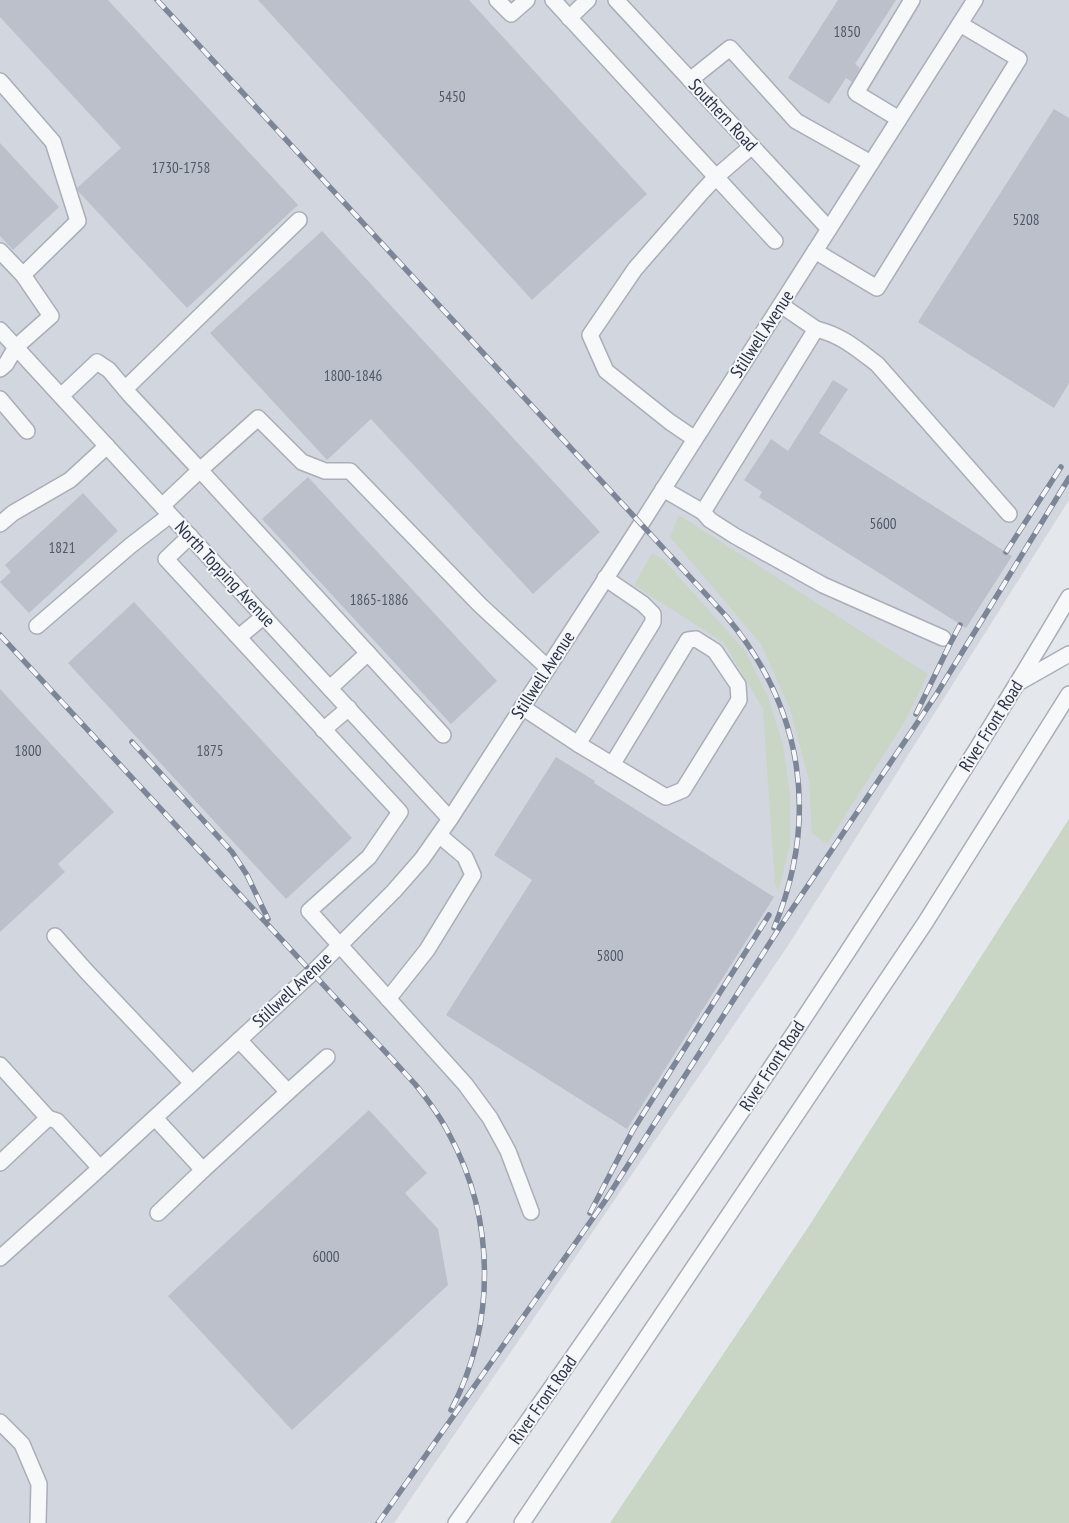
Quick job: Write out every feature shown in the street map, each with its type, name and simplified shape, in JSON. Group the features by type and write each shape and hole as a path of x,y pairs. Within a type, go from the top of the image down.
{"street":[{"path":"497,0 511,14 527,0"},
{"path":"553,0 775,241"},
{"path":"569,18 588,0"},
{"name":"Southern Road","path":"616,0 829,230"},
{"path":"899,119 856,93 912,0"},
{"name":"Stillwell Avenue","path":"0,1258 155,1118 339,946 394,891 422,859 664,489 816,251 960,24 969,2"},
{"path":"816,251 877,288 1018,59 960,24"},
{"path":"690,80 730,48 796,121 872,163"},
{"path":"0,81 53,142 78,221 23,275"},
{"path":"695,439 606,372 590,335 634,269 700,193 752,146"},
{"path":"125,389 299,220"},
{"path":"0,251 23,275 51,316 16,347 6,364 0,369"},
{"path":"781,305 816,329 831,333 856,348 877,364 1008,514"},
{"path":"703,512 816,329"},
{"name":"North Topping Avenue","path":"0,330 450,818"},
{"path":"62,396 96,362 109,370 444,735"},
{"path":"0,400 27,431"},
{"path":"37,626 130,546 166,510 200,470 258,418 302,462 325,471 350,471 480,605 548,668"},
{"path":"0,524 13,513 70,480 108,446"},
{"path":"664,489 703,512 710,520 735,536 823,586 943,638"},
{"path":"190,536 166,559 400,812 369,857 309,911 465,1084 490,1118 508,1151 531,1212"},
{"path":"578,744 653,622 653,614 643,604 605,578"},
{"name":"River Front Road","path":"456,1523 596,1326 740,1114 881,899 1018,683 1069,597"},
{"path":"239,637 264,616"},
{"path":"522,707 578,744 612,765 666,797 683,790 739,700 738,685 715,651 696,639 688,640 612,765"},
{"path":"330,688 368,654"},
{"path":"1018,683 1069,654"},
{"path":"522,1523 925,923 1069,694"},
{"path":"323,730 349,708"},
{"path":"388,999 427,950 473,875 465,857 439,835"},
{"path":"54,936 192,1083"},
{"path":"239,1040 288,1092"},
{"path":"158,1213 327,1057"},
{"path":"0,1066 48,1118 57,1122 100,1168"},
{"path":"0,1162 48,1118"},
{"path":"155,1118 204,1170"},
{"path":"0,1422 22,1444 39,1484 38,1523"}],"shaded area":[{"path":"0,0 1069,0 1069,500 787,947 394,1523 0,1523"}],"green space":[{"path":"679,515 928,674 905,721 827,844 812,833 809,780 790,709 761,644 670,537"},
{"path":"652,553 664,560 746,652 768,697 783,744 790,795 790,844 779,889 775,886 763,709 724,643 634,585"},
{"path":"1069,819 1069,1523 610,1523 809,1226"}],"building":[{"path":"0,0 108,0 298,205 187,308 78,191 77,188 121,148 0,17"},
{"path":"258,0 469,0 647,194 532,300"},
{"path":"838,0 896,0 855,64 860,68 852,82 846,78 829,104 788,78"},
{"path":"1054,109 1069,118 1069,383 1054,408 918,322"},
{"path":"0,143 59,207 13,250 0,236"},
{"path":"322,231 600,532 533,594 371,419 327,460 210,333"},
{"path":"833,380 848,389 819,433 1012,556 966,628 759,497 762,492 744,480 771,439 788,451"},
{"path":"308,477 497,681 451,724 262,519"},
{"path":"83,493 118,531 29,613 0,582 11,572 5,565"},
{"path":"134,602 352,838 286,899 68,663"},
{"path":"0,689 114,812 58,864 65,872 0,932"},
{"path":"556,757 774,897 627,1129 446,1015 532,880 494,855"},
{"path":"369,1110 427,1173 405,1193 438,1229 448,1285 292,1430 168,1296"}],"railway":[{"path":"157,0 726,616 752,651 772,688 787,726 796,765 799,805 797,845 788,886 774,928"},
{"path":"1006,552 1061,467"},
{"path":"378,1523 605,1201 780,927 936,695 1069,478"},
{"path":"916,714 960,625"},
{"path":"0,635 415,1084 442,1121 464,1167 475,1201 482,1236 484,1272 483,1308 476,1343 466,1377 451,1410"},
{"path":"132,742 232,852 247,875 268,919"},
{"path":"590,1213 633,1130 769,915"}]}
